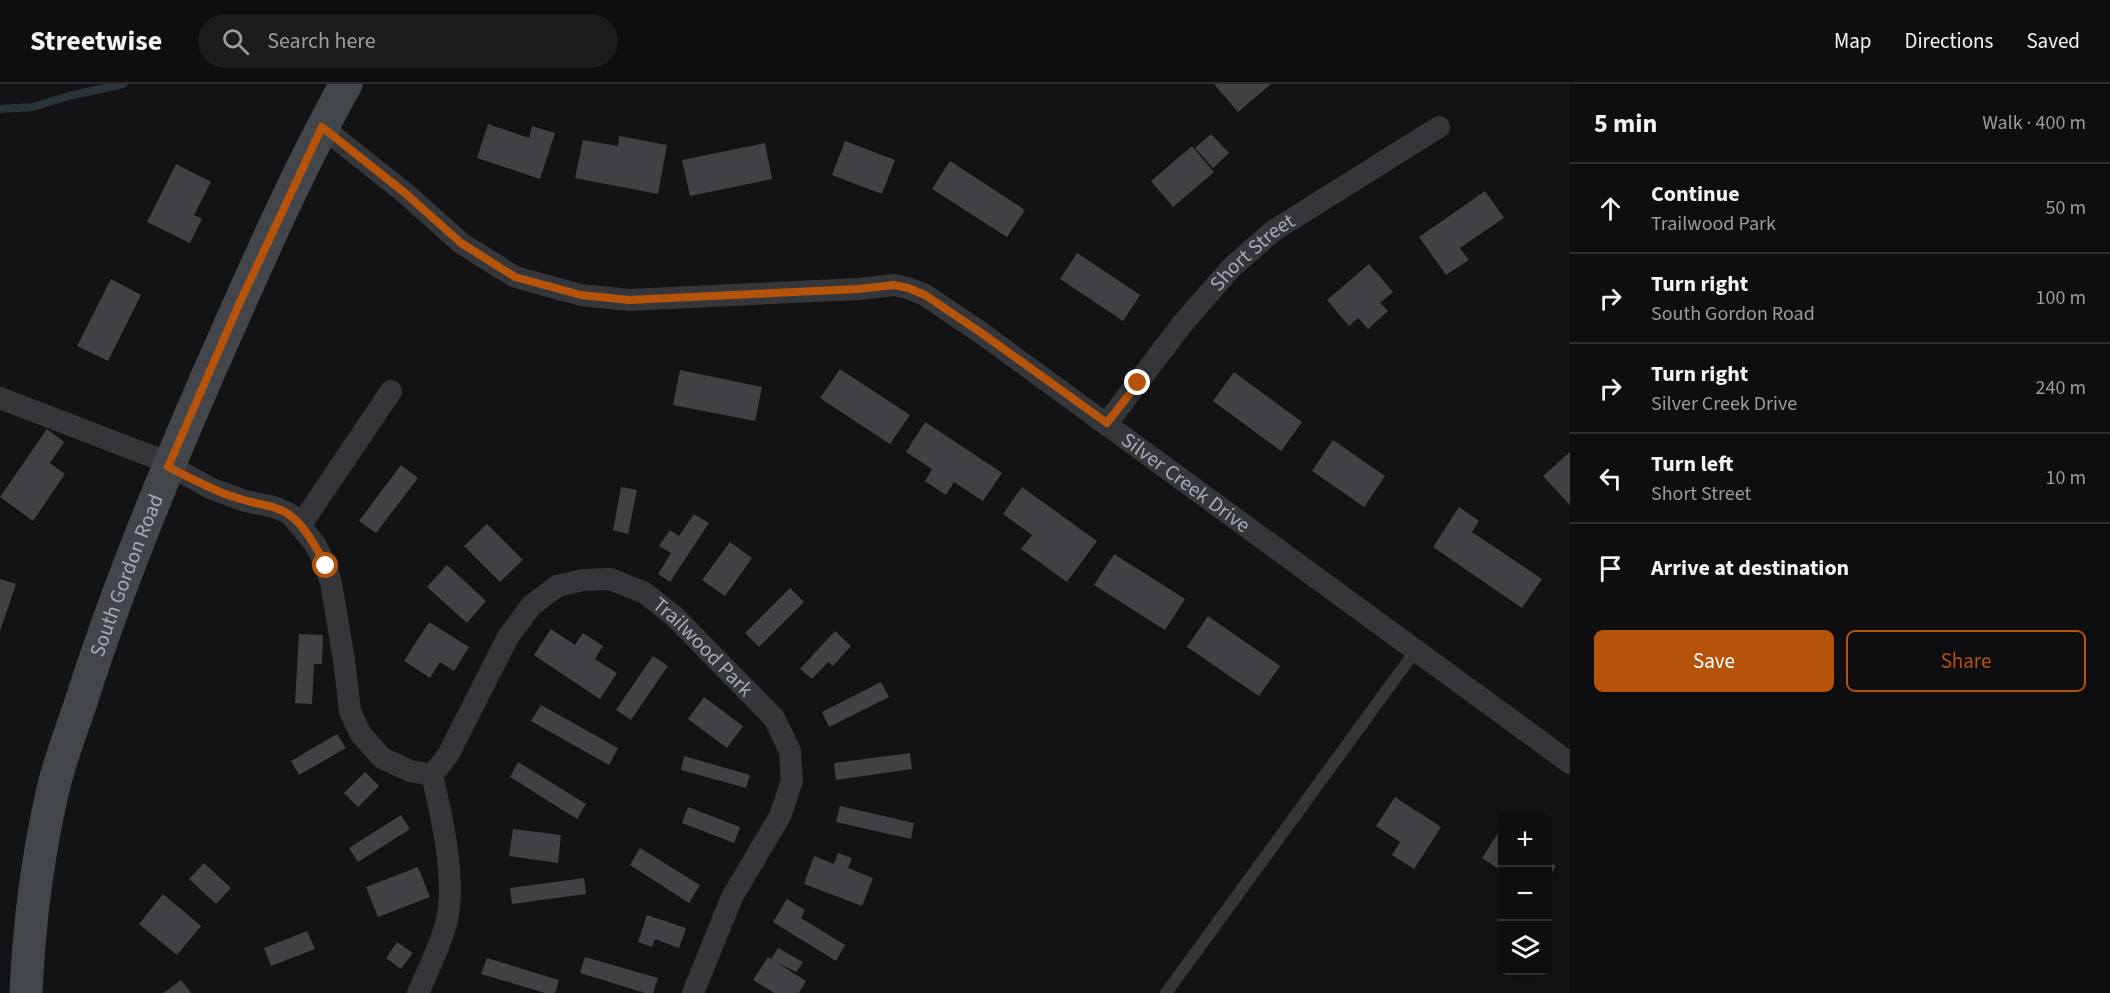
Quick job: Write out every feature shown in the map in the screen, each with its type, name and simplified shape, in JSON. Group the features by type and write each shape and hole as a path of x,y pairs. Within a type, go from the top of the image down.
{"street":[{"name":"South Gordon Road","path":"26,993 34,895 54,785 100,641 168,467 240,302 322,127 346,84"},
{"name":"Silver Creek Drive","path":"322,127 405,193 461,243 515,277 581,295 629,300 858,289 894,285 925,295 1107,423 1570,763"},
{"name":"Short Street","path":"1107,423 1183,323 1232,267 1273,231 1439,127"},
{"path":"300,526 392,391"},
{"path":"0,398 156,458 168,467 210,488 290,514 315,544 326,566 331,583 350,711 360,733 382,758 410,771 432,775 441,812 451,892 446,922 418,993"},
{"name":"Trailwood Park","path":"432,775 448,754 508,637 531,606 556,586 583,580 610,579 645,593 675,617 774,718 790,751 792,781 780,816 732,897 693,993"}],"lane":[{"path":"1166,993 1416,650"}],"building":[{"path":"1214,84 1271,84 1238,112"},
{"path":"488,124 529,138 532,126 555,133 540,179 477,158"},
{"path":"1211,134 1229,153 1213,168 1195,148"},
{"path":"619,136 667,145 658,194 575,178 583,140 618,146"},
{"path":"845,141 895,160 882,194 832,175"},
{"path":"765,143 772,179 690,196 682,160"},
{"path":"1192,146 1214,172 1173,207 1151,181"},
{"path":"950,161 1025,210 1007,237 932,189"},
{"path":"176,164 211,182 194,215 202,219 190,243 147,222"},
{"path":"1485,191 1504,218 1460,248 1469,260 1446,275 1419,237"},
{"path":"1077,253 1140,295 1123,321 1060,279"},
{"path":"1369,264 1393,292 1380,303 1388,311 1368,329 1358,318 1349,326 1327,300"},
{"path":"111,279 141,295 108,361 77,346"},
{"path":"840,369 910,415 890,444 820,398"},
{"path":"680,370 762,387 755,421 673,405"},
{"path":"1234,372 1302,422 1281,451 1213,401"},
{"path":"925,422 1002,473 983,501 954,482 946,495 925,481 932,469 906,452"},
{"path":"47,429 64,442 50,463 65,474 33,521 0,497"},
{"path":"1333,440 1385,476 1364,507 1312,471"},
{"path":"1570,452 1570,505 1543,476"},
{"path":"401,465 418,478 376,533 359,521"},
{"path":"621,487 637,490 628,534 613,530"},
{"path":"1022,487 1097,541 1067,582 1021,549 1032,535 1003,514"},
{"path":"1459,507 1479,521 1472,532 1542,579 1522,608 1433,547"},
{"path":"694,514 709,523 670,582 658,574 671,553 659,546 670,530 679,536"},
{"path":"487,524 523,560 500,582 464,546"},
{"path":"730,542 752,558 725,596 702,580"},
{"path":"1114,554 1185,599 1165,630 1094,585"},
{"path":"447,565 486,601 467,623 427,587"},
{"path":"0,579 16,584 0,631"},
{"path":"790,588 804,602 759,647 745,633"},
{"path":"1208,616 1280,666 1259,696 1187,647"},
{"path":"429,622 469,647 454,671 440,662 430,678 404,661"},
{"path":"551,629 575,645 583,633 603,646 595,659 617,673 600,699 534,655"},
{"path":"835,631 851,646 833,666 828,662 812,679 800,669"},
{"path":"299,634 323,635 322,664 314,664 312,704 295,703"},
{"path":"653,656 668,666 631,720 616,710"},
{"path":"881,682 889,697 829,727 822,712"},
{"path":"704,697 743,726 727,748 688,719"},
{"path":"541,705 618,748 609,765 531,721"},
{"path":"337,734 346,748 299,775 291,761"},
{"path":"910,753 912,769 836,780 834,763"},
{"path":"684,756 750,775 746,788 681,770"},
{"path":"518,762 586,804 577,819 510,777"},
{"path":"365,772 379,786 358,807 344,793"},
{"path":"1395,797 1441,827 1414,869 1392,855 1400,842 1376,826"},
{"path":"840,806 914,823 911,839 836,822"},
{"path":"688,807 740,827 734,843 682,823"},
{"path":"401,815 410,829 358,862 349,848"},
{"path":"513,829 561,835 558,863 509,856"},
{"path":"1498,833 1498,868 1482,858"},
{"path":"640,848 700,885 689,903 630,865"},
{"path":"838,853 852,858 848,868 873,878 862,906 804,884 814,856 834,864"},
{"path":"204,863 231,888 216,904 189,879"},
{"path":"418,867 430,897 378,917 366,887"},
{"path":"584,878 586,894 512,904 510,888"},
{"path":"163,894 201,926 177,955 139,924"},
{"path":"787,899 805,910 801,918 845,945 836,961 773,922"},
{"path":"647,915 686,928 679,948 655,939 652,947 638,942"},
{"path":"307,931 315,949 271,966 264,948"},
{"path":"397,942 413,953 401,969 386,958"},
{"path":"778,948 803,962 796,972 776,962 806,981 799,993 774,993 753,980 768,957 771,959"},
{"path":"585,957 658,978 653,993 645,993 580,973"},
{"path":"487,958 559,980 555,993 545,993 481,974"},
{"path":"181,980 191,993 163,993"}],"waterway":[{"path":"0,109 33,107 123,84"}],"route":[{"path":"326,566 315,544 290,514 210,488 168,467 240,302 322,127 405,193 461,243 515,277 581,295 629,300 727,297 894,285 925,295 1107,423 1138,383"}]}
